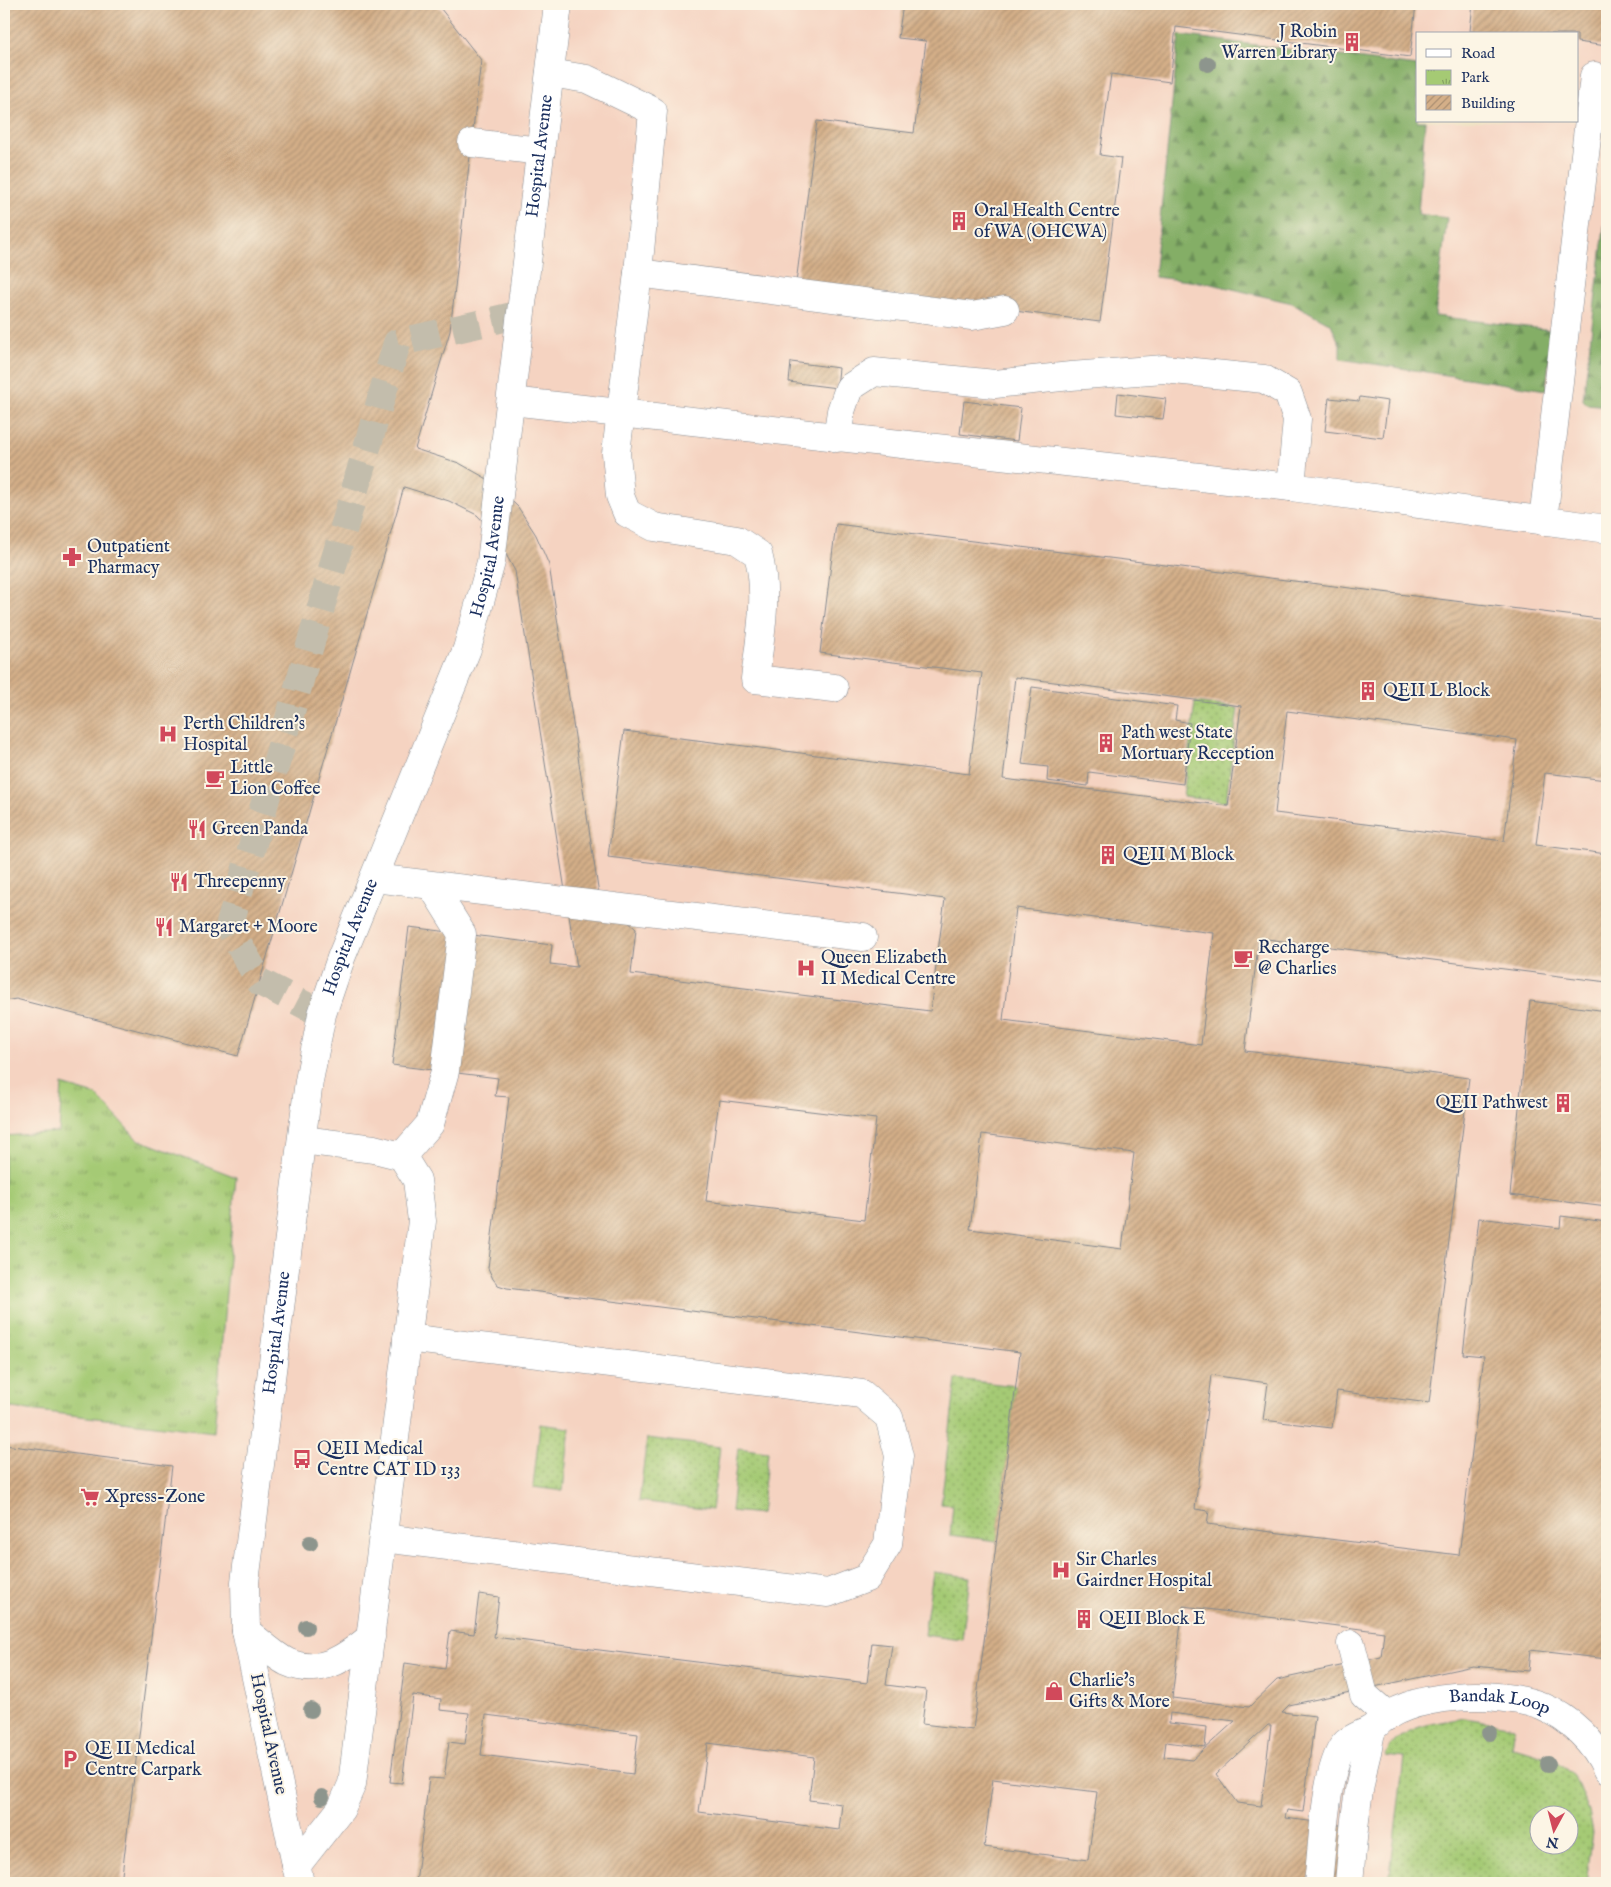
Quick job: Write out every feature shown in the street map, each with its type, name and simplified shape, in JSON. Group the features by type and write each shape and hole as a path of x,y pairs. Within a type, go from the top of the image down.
{"lane":[{"name":"Hospital Avenue","path":"298,1875 246,1631 245,1582 309,1081 322,1014 341,958 468,649 491,562 558,4"},
{"path":"550,73 587,78 653,111 638,272 616,453 620,496 627,513 654,528 738,540 758,554 763,573 764,596 755,679 834,688"},
{"path":"1542,521 1594,76"},
{"path":"472,143 541,151"},
{"path":"638,272 972,316 1004,310"},
{"path":"837,438 841,412 849,388 874,372 995,384 1164,369 1264,379 1288,393 1297,419 1291,487"},
{"path":"511,401 1291,487 1607,529"},
{"path":"374,878 863,937"},
{"path":"402,1156 430,1124 445,1071 462,934 432,886"},
{"path":"298,1875 341,1809 352,1784 422,1221 417,1180 402,1156 374,1149 302,1140"},
{"path":"383,1538 828,1592 867,1578 888,1544 898,1465 899,1456 889,1417 862,1394 407,1338"},
{"path":"246,1631 286,1662 311,1669 346,1657 371,1637"},
{"path":"1349,1883 1358,1784 1380,1722 1364,1694 1351,1644"},
{"name":"Bandak Loop","path":"1318,1883 1331,1776 1336,1756 1346,1743 1411,1706 1450,1697 1494,1697 1541,1706 1573,1726 1593,1744 1607,1770"}],"shaded area":[{"name":"Queen Elizabeth II Medical Centre","path":"4,4 1607,4 1607,1883 4,1883"}],"green space":[{"path":"1179,35 1416,66 1416,122 1425,122 1418,214 1447,218 1435,316 1552,330 1546,390 1340,359 1340,345 1331,324 1292,303 1207,283 1154,277"},
{"path":"1607,204 1607,406 1587,404 1583,400"},
{"path":"1195,702 1238,708 1226,802 1183,797"},
{"path":"62,1085 96,1095 137,1139 236,1177 214,1432 4,1407 4,1136 59,1132"},
{"path":"956,1379 1016,1386 997,1541 950,1535 953,1505 941,1504"},
{"path":"540,1424 570,1428 563,1491 533,1487"},
{"path":"647,1438 720,1447 712,1510 639,1501"},
{"path":"738,1448 768,1452 761,1514 731,1511"},
{"path":"933,1572 970,1577 962,1640 924,1635"},
{"path":"1465,1718 1514,1726 1511,1747 1556,1761 1574,1776 1589,1812 1593,1833 1586,1883 1389,1883 1404,1758 1385,1756 1399,1738 1419,1727"}],"building":[{"path":"4,4 437,4 481,60 450,331 415,449 459,463 491,481 518,507 536,535 549,565 599,895 636,929 631,974 930,1011 945,899 608,857 624,731 969,774 982,673 820,653 836,524 1607,620 1607,780 1545,773 1536,845 1607,854 1607,982 1259,938 1245,1051 1469,1078 1429,1403 1337,1391 1332,1428 1263,1420 1268,1383 1211,1375 1195,1509 1209,1511 1207,1524 1459,1555 1484,1356 1463,1354 1479,1218 1560,1228 1561,1216 1607,1222 1607,1659 1530,1650 1528,1671 1473,1666 1289,1705 1282,1712 1315,1716 1303,1812 1287,1810 1285,1818 1347,1826 1340,1883 416,1883 429,1778 444,1779 449,1742 465,1744 469,1713 440,1710 441,1699 413,1695 402,1783 390,1782 405,1663 445,1669 450,1631 474,1634 479,1594 499,1597 494,1637 867,1683 872,1643 892,1645 886,1685 926,1690 922,1724 973,1730 1020,1352 507,1288 498,1285 493,1279 488,1268 509,1097 495,1096 498,1078 392,1065 409,927 552,945 550,964 577,967 515,571 495,534 477,515 449,501 404,487 238,1056 16,999 4,1001","holes":["1015,677 1241,706 1228,806 1003,779","1287,711 1517,740 1504,841 1275,813","1016,908 1214,933 1201,1045 1003,1020","719,1100 876,1119 864,1220 706,1201","982,1134 1134,1153 1122,1249 970,1229","1183,1606 1384,1632 1381,1657 1277,1680 1249,1707 1172,1698","1170,1713 1235,1721 1192,1760 1164,1757 1166,1742 1205,1747 1207,1727 1169,1723","486,1715 638,1734 633,1774 481,1755","1268,1725 1271,1725 1261,1806 1237,1803 1216,1774","708,1743 814,1757 809,1800 842,1804 839,1830 699,1812","993,1779 1097,1792 1088,1860 984,1847"]},
{"name":"Oral Health Centre of WA (OHCWA)","path":"903,4 1416,4 1410,57 1176,27 1170,82 1111,74 1100,155 1121,158 1100,322 796,283 817,121 914,133 926,41 898,38"},
{"path":"1473,4 1607,4 1607,46 1578,42 1578,32 1470,31"},
{"path":"791,362 839,368 837,388 789,382"},
{"path":"1118,393 1166,399 1163,419 1116,414"},
{"path":"1360,397 1388,401 1383,438 1325,431 1329,398 1359,401"},
{"path":"964,401 1021,408 1017,441 960,434"},
{"name":"Path west State Mortuary Reception","path":"1032,687 1177,706 1175,720 1190,723 1183,784 1089,772 1088,786 1047,781 1048,767 1022,764"},
{"name":"QEII Pathwest","path":"1530,1001 1607,1011 1607,1207 1510,1195"},
{"path":"4,1445 172,1466 121,1883 4,1883"}],"tunnel":[{"path":"322,1014 260,982 229,927 397,343 521,314"}],"place":[{"name":"J Robin Warren Library","path":"1352,42"},
{"name":"Oral Health Centre of WA (OHCWA)","path":"959,221"},
{"name":"Outpatient Pharmacy","path":"72,557"},
{"name":"QEII L Block","path":"1368,691"},
{"name":"Perth Children's Hospital","path":"168,734"},
{"name":"Path west State Mortuary Reception","path":"1106,743"},
{"name":"Little Lion Coffee","path":"215,778"},
{"name":"Green Panda","path":"197,829"},
{"name":"QEII M Block","path":"1108,855"},
{"name":"Threepenny","path":"179,882"},
{"name":"Margaret + Moore","path":"164,927"},
{"name":"Recharge @ Charlies","path":"1243,958"},
{"name":"Queen Elizabeth II Medical Centre","path":"806,968"},
{"name":"QEII Pathwest","path":"1563,1103"},
{"name":"QEII Medical Centre CAT ID 133","path":"302,1459"},
{"name":"Xpress-Zone","path":"90,1497"},
{"name":"Sir Charles Gairdner Hospital","path":"1061,1570"},
{"name":"QEII Block E","path":"1084,1619"},
{"name":"Charlie's Gifts & More","path":"1054,1691"},
{"name":"QE II Medical Centre Carpark","path":"70,1759"}]}
